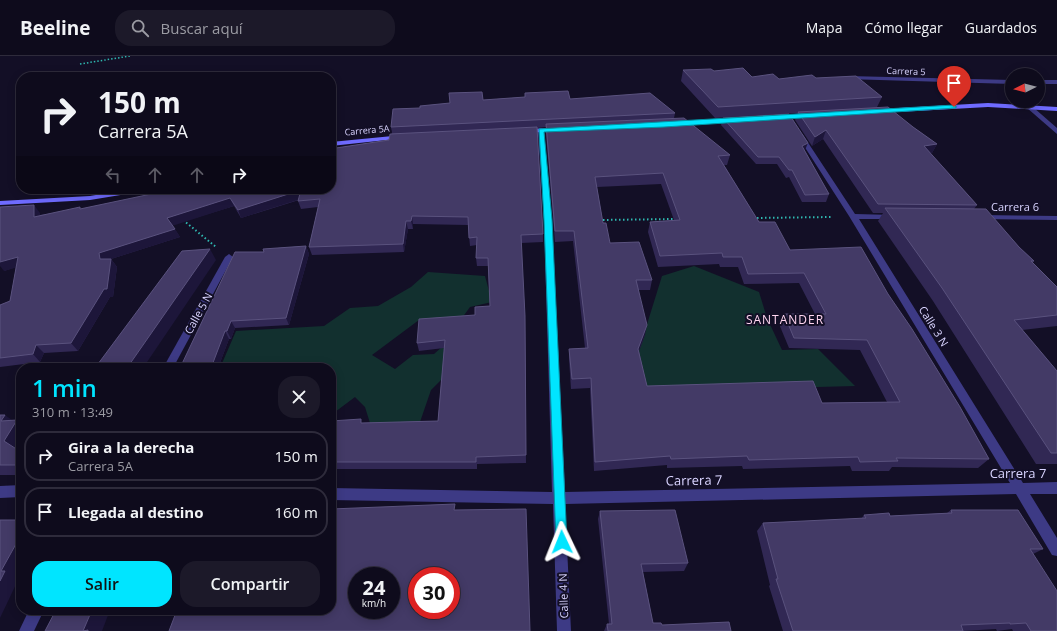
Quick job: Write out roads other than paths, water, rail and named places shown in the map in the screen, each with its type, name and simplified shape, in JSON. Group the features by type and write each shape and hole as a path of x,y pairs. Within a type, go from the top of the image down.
{"street":[{"name":"Carrera 5","path":"848,78 1004,82"},
{"path":"1045,82 1057,82"},
{"path":"875,111 974,106 1005,107"},
{"path":"1029,108 1057,132"},
{"path":"1042,108 1057,109"},
{"path":"772,118 792,123 819,115"},
{"path":"672,124 741,120"},
{"name":"Calle 3 N","path":"792,123 853,216 1057,550"},
{"path":"518,132 564,129"},
{"name":"Calle 4 N","path":"541,130 548,220 564,631"},
{"name":"Carrera 5A","path":"336,143 413,137"},
{"path":"0,203 90,198 114,194"},
{"path":"853,216 900,217"},
{"name":"Carrera 6","path":"971,217 1057,218"},
{"name":"Calle 5 N","path":"171,363 229,257"},
{"name":"Carrera 7","path":"336,494 560,498 1057,488"},
{"path":"0,492 16,492"},
{"path":"26,631 34,615"}],"district":[{"name":"SANTANDER","path":"785,319"}]}
